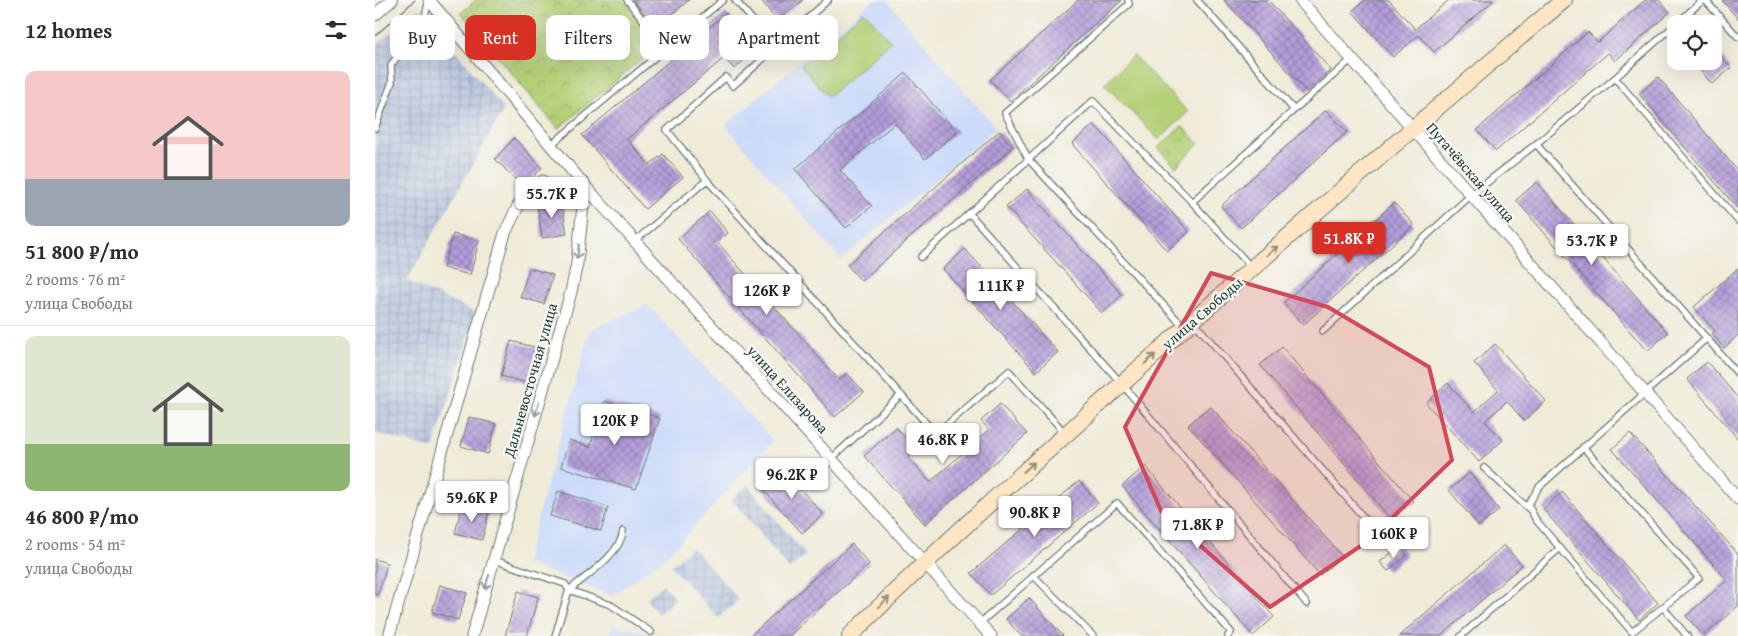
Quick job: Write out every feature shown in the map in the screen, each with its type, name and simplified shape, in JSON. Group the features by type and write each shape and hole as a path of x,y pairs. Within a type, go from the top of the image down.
{"street":[{"name":"улица Елизарова","path":"429,0 585,186 923,563 991,636"},
{"name":"Пугачёвская улица","path":"1300,0 1738,499"},
{"name":"улица Свободы","path":"850,636 923,563 1189,324 1413,128 1564,0"},
{"path":"375,15 387,1"},
{"path":"389,636 505,233 518,206 543,181"},
{"name":"Дальневосточная улица","path":"472,636 571,292 585,186"}],"lane":[{"path":"375,128 392,82 391,65 424,20 429,0"},
{"path":"627,0 640,16"},
{"path":"705,15 723,0"},
{"path":"735,0 748,15"},
{"path":"811,15 828,0"},
{"path":"1129,0 1129,4 1005,113 1028,159 1189,324 1385,542"},
{"path":"1197,0 1294,110"},
{"path":"1686,15 1704,0 1738,37"},
{"path":"1323,331 1471,195 1536,144 1667,32"},
{"path":"1192,202 1352,59"},
{"path":"551,145 652,60"},
{"path":"762,60 733,86 725,77 667,130 707,180 936,434 1009,371 1066,434"},
{"path":"1615,78 1738,221"},
{"path":"921,257 1093,101 1192,202 1252,268"},
{"path":"1536,144 1738,374"},
{"path":"635,241 707,180"},
{"path":"969,213 1122,384 1307,604"},
{"path":"1583,447 1699,578 1629,634 1528,505 1539,487 1583,447 1643,393 1707,338"},
{"path":"831,460 901,395"},
{"path":"1484,468 1531,510"},
{"path":"980,623 1117,503 1231,632 1228,636"},
{"path":"555,636 569,590 614,552 621,543 623,531"},
{"path":"1461,636 1561,548"},
{"path":"494,560 565,584 569,590 611,605 651,632"},
{"path":"1033,575 1093,636"},
{"path":"1663,607 1687,636"}],"highlighted area":[{"path":"1211,273 1328,307 1429,367 1452,460 1368,541 1270,607 1161,511 1125,427"}],"shaded area":[{"path":"873,0 887,0 996,128 841,260 725,125 802,60 838,60 838,30"},
{"path":"420,9 425,15 413,15"},
{"path":"390,34 390,60 455,60 455,51 504,109 407,281 476,313 433,449 375,433 375,46"},
{"path":"648,305 773,441 667,556 611,596 525,563 590,330"},
{"path":"748,485 806,555 789,569 731,499"},
{"path":"692,547 739,600 718,618 671,566"},
{"path":"663,584 676,599 658,614 646,599"},
{"path":"613,624 656,636 609,636"}],"green space":[{"path":"476,0 623,0 640,20 641,60 558,129 500,60 536,60 536,15 465,15 465,18 461,13"},
{"path":"864,11 891,42 828,97 801,65 807,60 838,60 838,33"},
{"path":"1133,55 1188,112 1159,140 1104,84"},
{"path":"1182,126 1199,144 1176,167 1158,148"}],"building":[{"path":"633,0 689,0 671,15 645,15"},
{"path":"761,0 803,0 784,15 772,15"},
{"path":"1078,0 1122,0 1010,101 990,80"},
{"path":"1224,0 1268,0 1331,70 1307,92"},
{"path":"1365,0 1389,0 1415,29 1449,0 1494,0 1434,52 1419,35 1393,57 1352,11"},
{"path":"1645,0 1659,0 1670,12 1615,61 1608,53 1496,151 1477,130 1588,32 1598,42"},
{"path":"1722,0 1738,0 1738,19"},
{"path":"719,19 719,60 722,60 627,139 649,165 663,154 683,177 645,209 582,135 671,60 709,60 709,27"},
{"path":"1722,57 1731,68 1712,84 1700,70 1722,70"},
{"path":"726,60 744,60 734,69"},
{"path":"906,73 957,132 925,159 895,123 840,170 872,206 846,228 795,169"},
{"path":"1658,77 1738,171 1738,209 1639,94"},
{"path":"1326,110 1347,132 1241,228 1221,206"},
{"path":"1094,124 1189,232 1167,251 1072,144"},
{"path":"999,131 1013,147 861,281 847,265"},
{"path":"514,138 542,168 523,187 495,159"},
{"path":"1537,182 1668,333 1647,351 1516,200"},
{"path":"1027,189 1122,295 1102,313 1006,207"},
{"path":"561,199 567,234 542,238 537,203"},
{"path":"1394,203 1414,225 1303,325 1283,303"},
{"path":"710,211 728,233 717,242 839,380 847,373 864,392 835,417 678,239"},
{"path":"453,234 479,241 470,275 443,268"},
{"path":"965,249 1058,352 1036,372 943,269"},
{"path":"529,268 553,275 544,304 520,297"},
{"path":"1738,268 1738,335 1724,348 1712,334 1715,331 1694,307"},
{"path":"511,341 538,348 528,383 501,376"},
{"path":"1495,344 1546,401 1524,421 1507,401 1485,421 1503,440 1479,462 1426,403 1448,383 1474,412 1498,390 1474,363"},
{"path":"1282,347 1413,501 1391,519 1260,365"},
{"path":"1707,362 1738,398 1738,439 1687,379"},
{"path":"604,401 660,418 636,489 561,467 569,440 590,447"},
{"path":"1000,404 1027,434 925,524 864,456 896,427 916,449 908,457 930,482 989,430 981,421"},
{"path":"1210,406 1342,556 1320,575 1188,425"},
{"path":"469,417 496,424 488,454 461,446"},
{"path":"1630,433 1738,554 1738,606 1704,636 1686,616 1727,580 1612,449"},
{"path":"1145,466 1274,617 1253,636 1122,486"},
{"path":"781,468 823,514 802,533 760,486"},
{"path":"1470,473 1499,510 1479,527 1449,490"},
{"path":"1079,481 1098,503 991,595 971,573"},
{"path":"558,491 608,507 601,531 550,516"},
{"path":"1562,492 1658,603 1639,620 1543,509"},
{"path":"462,505 489,512 482,540 455,533"},
{"path":"852,544 869,564 789,636 750,636"},
{"path":"1504,545 1522,565 1441,636 1399,636"},
{"path":"1400,546 1407,555 1388,571 1380,562"},
{"path":"375,559 387,563 378,595 375,595"},
{"path":"440,585 467,593 458,620 432,612"},
{"path":"518,591 538,597 527,636 505,636"},
{"path":"1029,598 1063,636 1021,636 1006,619"}],"tram line":[{"path":"375,36 415,0"}]}
